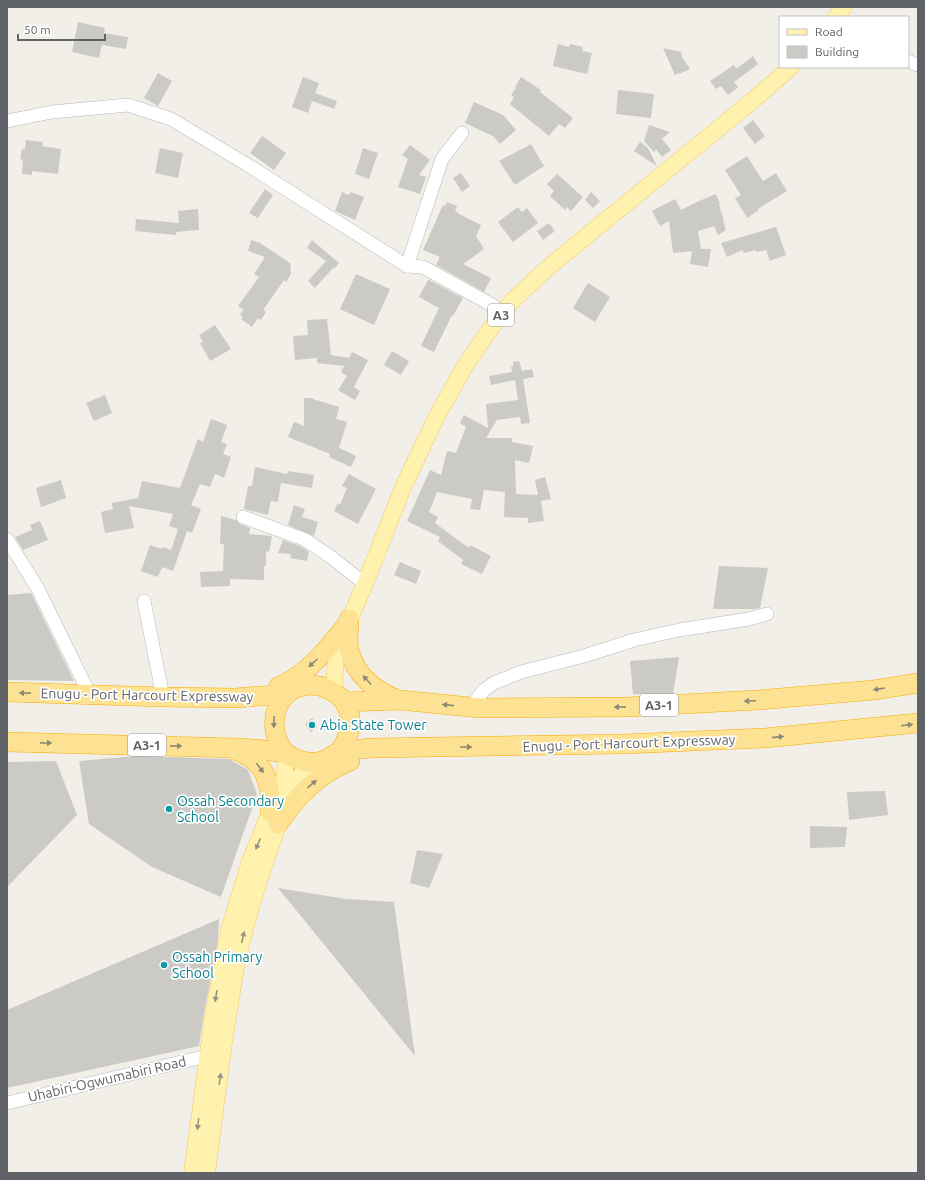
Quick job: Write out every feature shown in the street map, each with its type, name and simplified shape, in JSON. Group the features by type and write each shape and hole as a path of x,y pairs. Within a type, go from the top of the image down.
{"highway":[{"path":"224,697 267,691 284,684 314,662 328,648 348,621"},
{"path":"348,621 349,649 353,661 360,672 376,689 400,700"},
{"name":"A3-1","path":"400,700 470,708 627,706 758,700 874,690 918,683"},
{"path":"287,754 279,744 274,730 274,716 279,704 287,694 296,688 310,685 323,686 340,697 350,714 350,728 347,741 339,752"},
{"name":"Enugu - Port Harcourt Expressway","path":"7,692 163,697 224,697 287,694"},
{"path":"340,697 400,700"},
{"name":"Enugu - Port Harcourt Expressway","path":"339,752 373,748 624,744 765,738 918,723"},
{"name":"A3-1","path":"7,742 228,747 265,750 287,754 299,760 312,762 326,760 339,752"},
{"path":"228,747 244,753 254,760 267,778 274,818 290,806 301,794 330,770 363,756 399,748"}],"main road":[{"path":"837,16 844,7"},
{"name":"A3","path":"340,697 334,682 336,658 348,621 365,584 404,485 438,414 465,366 488,332 513,300 551,265 751,102 790,68"},
{"name":"A3","path":"310,685 323,677 336,658"},
{"path":"207,1173 225,1038 239,955 284,778 287,754"},
{"path":"192,1173 215,1002 229,930 250,861 274,818 287,799 296,780 303,770 312,762"}],"street":[{"path":"7,121 52,112 128,105 170,119 246,164 407,266 423,267 492,305 503,314"},
{"path":"407,266 442,159 462,133"},
{"path":"243,517 306,540 331,556 365,584"},
{"path":"7,539 38,589 90,694"},
{"path":"144,601 163,697"},
{"path":"470,708 484,690 494,683 521,672 584,656 634,640 679,630 749,619 767,614"},
{"name":"Uhabiri-Ogwumabiri Road","path":"7,1103 208,1056"}],"building":[{"path":"78,22 105,28 104,33 128,37 126,49 102,45 99,58 72,52"},
{"path":"558,44 569,47 570,44 583,47 582,51 592,53 587,74 553,66"},
{"path":"663,48 681,52 682,57 690,69 675,75"},
{"path":"753,56 758,64 734,82 738,87 728,95 721,86 716,89 710,81 734,65 736,69"},
{"path":"158,73 172,81 158,106 144,98"},
{"path":"303,77 319,83 315,93 337,101 334,109 312,101 308,113 292,107"},
{"path":"521,77 541,90 540,92 573,118 565,128 559,124 549,136 510,104 514,97 511,95"},
{"path":"618,90 654,94 651,118 616,114"},
{"path":"474,102 503,115 516,130 500,144 493,136 465,123"},
{"path":"753,120 765,136 755,144 743,128"},
{"path":"649,125 670,132 662,139 671,150 662,157 656,149 654,152 644,141"},
{"path":"262,136 286,153 274,170 250,153"},
{"path":"26,140 43,142 42,146 61,149 58,174 32,171 32,175 22,174 23,160 20,159 22,149 25,149"},
{"path":"640,142 648,148 657,166 634,151"},
{"path":"531,144 544,166 515,185 499,161"},
{"path":"410,145 430,160 419,175 426,177 420,194 398,187 408,159 402,155"},
{"path":"160,148 183,153 178,178 155,173"},
{"path":"363,148 378,153 369,179 355,174"},
{"path":"747,156 763,181 776,173 787,191 758,209 759,210 747,218 735,198 741,195 725,170"},
{"path":"461,173 470,186 462,192 453,178"},
{"path":"557,174 583,197 571,211 567,207 565,210 550,196 554,191 547,184"},
{"path":"265,189 273,195 258,218 249,213"},
{"path":"342,192 349,195 351,192 364,197 355,220 335,211"},
{"path":"591,192 600,201 593,208 585,200"},
{"path":"716,194 726,230 718,235 714,226 698,231 701,249 711,249 708,267 690,264 692,251 673,253 669,221 660,226 652,211 675,199 681,210"},
{"path":"447,202 457,206 455,211 458,212 457,213 481,225 476,236 484,249 463,264 491,278 484,292 436,265 440,257 423,250 443,205 445,206"},
{"path":"518,207 522,212 527,208 538,223 513,242 498,222"},
{"path":"198,209 199,230 176,232 176,235 135,231 136,219 179,223 178,211"},
{"path":"549,223 555,231 543,240 537,231"},
{"path":"776,227 786,255 770,261 766,250 756,252 756,250 743,253 743,250 727,257 721,243"},
{"path":"251,240 260,243 290,263 291,274 286,282 284,280 263,310 266,312 261,320 258,318 252,327 241,319 243,317 240,314 244,310 238,306 259,277 254,274 265,257 248,251"},
{"path":"312,240 339,263 315,288 308,281 326,261 307,248"},
{"path":"356,274 390,289 374,325 340,309"},
{"path":"428,280 463,298 453,316 452,315 434,352 421,346 439,308 419,297"},
{"path":"588,283 610,297 595,322 573,308"},
{"path":"327,319 331,355 349,358 352,352 368,360 354,387 360,391 355,400 338,390 347,376 341,372 344,366 317,363 317,358 295,360 293,336 308,335 307,320"},
{"path":"215,325 231,349 210,361 200,343 203,342 199,335"},
{"path":"392,351 409,361 401,375 384,365"},
{"path":"519,361 522,371 532,369 534,377 523,379 530,423 521,424 520,417 497,420 486,438 512,438 512,442 533,446 529,463 515,460 516,494 538,495 535,480 545,477 551,499 541,501 544,521 528,523 528,518 504,517 505,492 484,490 480,510 470,509 472,499 437,492 429,512 438,517 435,523 469,548 470,545 491,556 482,574 461,564 463,560 438,541 440,537 407,521 430,470 441,475 447,451 456,453 466,427 460,423 464,415 488,428 486,404 518,400 515,380 491,385 489,376 512,372 511,366 513,366 513,362"},
{"path":"105,395 112,413 94,421 86,403"},
{"path":"304,398 313,398 339,407 336,419 347,422 339,448 356,456 351,467 329,457 330,454 288,437 294,422 304,426"},
{"path":"211,419 227,425 221,442 227,444 223,454 231,457 224,478 215,474 210,487 200,484 191,505 201,509 192,533 187,531 173,571 162,567 158,577 141,571 150,545 171,550 178,529 169,526 173,514 129,506 134,528 105,533 101,512 113,509 112,503 138,498 142,481 180,488 198,439 203,442"},
{"path":"255,467 287,474 288,471 314,475 312,488 281,483 278,502 271,501 268,515 244,509 248,486 252,486"},
{"path":"349,474 376,489 358,524 334,511 338,503 340,505 347,488 342,486"},
{"path":"61,480 66,498 41,507 36,488"},
{"path":"294,505 305,509 302,517 318,522 314,536 288,525"},
{"path":"221,516 236,520 240,524 250,528 249,534 272,536 269,552 266,551 264,580 230,579 230,586 201,587 200,572 223,571 224,544 220,544"},
{"path":"40,521 48,540 23,550 15,537 32,530 30,525"},
{"path":"283,540 302,547 309,552 307,561 290,558 291,554 278,553"},
{"path":"400,562 421,571 416,584 394,575"},
{"path":"719,566 768,568 760,608 713,609"},
{"path":"31,593 74,681 7,680 7,595"},
{"path":"679,657 673,694 633,694 630,661"},
{"name":"Abia State Tower","path":"312,718 318,726 311,732 305,724"},
{"name":"Ossah Secondary School","path":"137,756 229,759 248,770 257,794 221,897 152,867 89,824 79,761"},
{"path":"56,761 77,815 7,887 7,762"},
{"path":"885,791 888,815 849,820 847,792"},
{"path":"810,826 847,827 845,847 810,848"},
{"path":"417,850 443,854 429,888 410,883"},
{"path":"278,888 346,899 394,902 415,1056"},
{"name":"Ossah Primary School","path":"219,919 218,940 199,1046 7,1088 7,1010"}],"place":[{"name":"Abia State Tower","path":"312,725"},
{"name":"Ossah Secondary School","path":"169,809"},
{"name":"Ossah Primary School","path":"164,965"}]}
